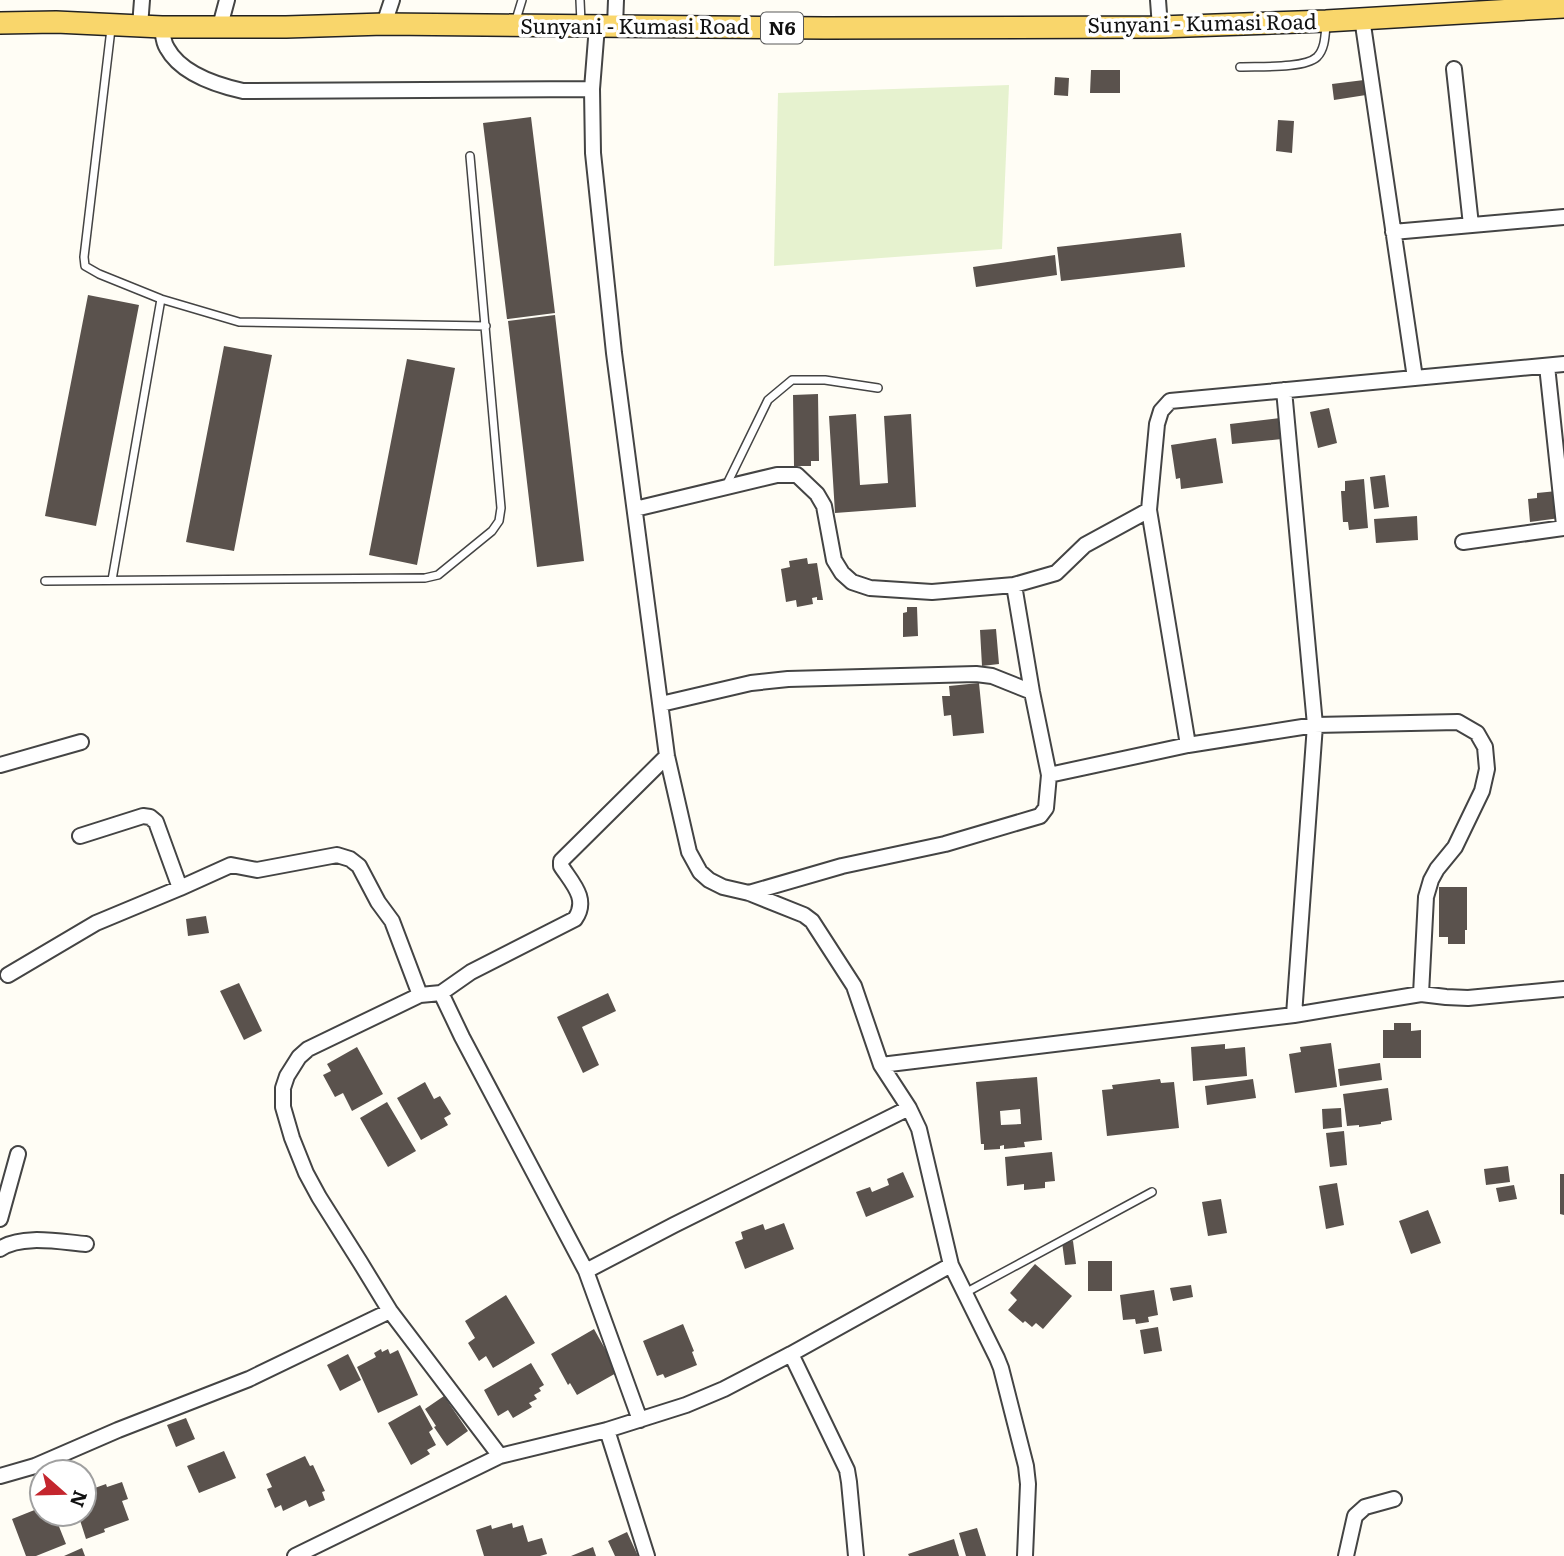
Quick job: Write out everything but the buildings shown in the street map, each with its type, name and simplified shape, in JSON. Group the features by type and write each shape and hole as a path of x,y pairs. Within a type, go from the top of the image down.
{"main road":[{"name":"Sunyani - Kumasi Road","path":"0,23 56,22 162,27 384,24 825,28 1160,27 1326,21 1564,7"}],"street":[{"path":"140,26 142,0"},
{"path":"219,26 227,0"},
{"path":"384,24 393,0"},
{"path":"617,0 598,26 592,89 593,153 614,353 667,756 689,852 700,872 709,880 723,887 749,893 804,915 812,921 855,986 881,1065 909,1108 919,1129 951,1265 997,1358 1026,1466 1026,1556"},
{"path":"1158,0 1160,27"},
{"path":"1362,18 1415,378"},
{"path":"162,27 165,46 173,59 187,70 227,88 243,91 592,89"},
{"path":"1454,69 1471,225"},
{"path":"1393,232 1564,216"},
{"path":"1188,745 1149,510 1157,424 1161,411 1170,401 1564,364"},
{"path":"1462,542 1564,527 1547,366"},
{"path":"1284,390 1315,726 1294,1015"},
{"path":"635,509 777,475 797,475 817,494 824,506 834,560 852,582 870,588 932,592 1014,585 1056,573 1085,545 1149,510"},
{"path":"749,893 842,866 945,844 1040,816 1046,808 1049,775 1014,585"},
{"path":"661,704 751,683 788,679 975,674 992,676 1032,692"},
{"path":"1049,775 1188,745 1315,726 1458,722 1477,733 1485,747 1488,769 1482,791 1455,847 1431,880 1426,897 1421,994"},
{"path":"0,765 81,742"},
{"path":"500,1456 390,1311 318,1197 292,1138 283,1107 283,1088 291,1068 308,1049 420,995 441,993 471,972 575,919 579,913 581,899 561,866 561,861 667,756"},
{"path":"79,836 143,816 150,817 156,822 180,888"},
{"path":"8,975 96,923 231,865 257,870 337,855 350,859 359,866 378,902 392,921 420,995"},
{"path":"881,1065 1294,1015 1421,994 1468,998 1564,989"},
{"path":"441,993 586,1271 640,1420"},
{"path":"586,1271 909,1108"},
{"path":"0,1219 18,1154"},
{"path":"0,1249 21,1240 86,1244"},
{"path":"295,1556 500,1456 607,1430 686,1405 724,1389 951,1265"},
{"path":"0,1476 35,1466 249,1379 390,1311"},
{"path":"791,1354 847,1470 856,1556"},
{"path":"607,1430 647,1556"},
{"path":"1346,1556 1355,1516 1365,1507 1394,1499"}],"lane":[{"path":"514,26 522,0"},
{"path":"580,0 598,26"},
{"path":"1240,67 1304,64 1317,57 1324,43 1326,21"},
{"path":"111,25 83,257 85,266 161,299 239,322 486,326"},
{"path":"45,581 425,578 438,575 492,531 499,521 501,508 470,156"},
{"path":"112,580 161,299"},
{"path":"725,486 768,400 792,380 825,380 878,388"},
{"path":"964,1293 1152,1192"}],"green space":[{"path":"1009,85 1002,249 774,266 778,93"}]}
